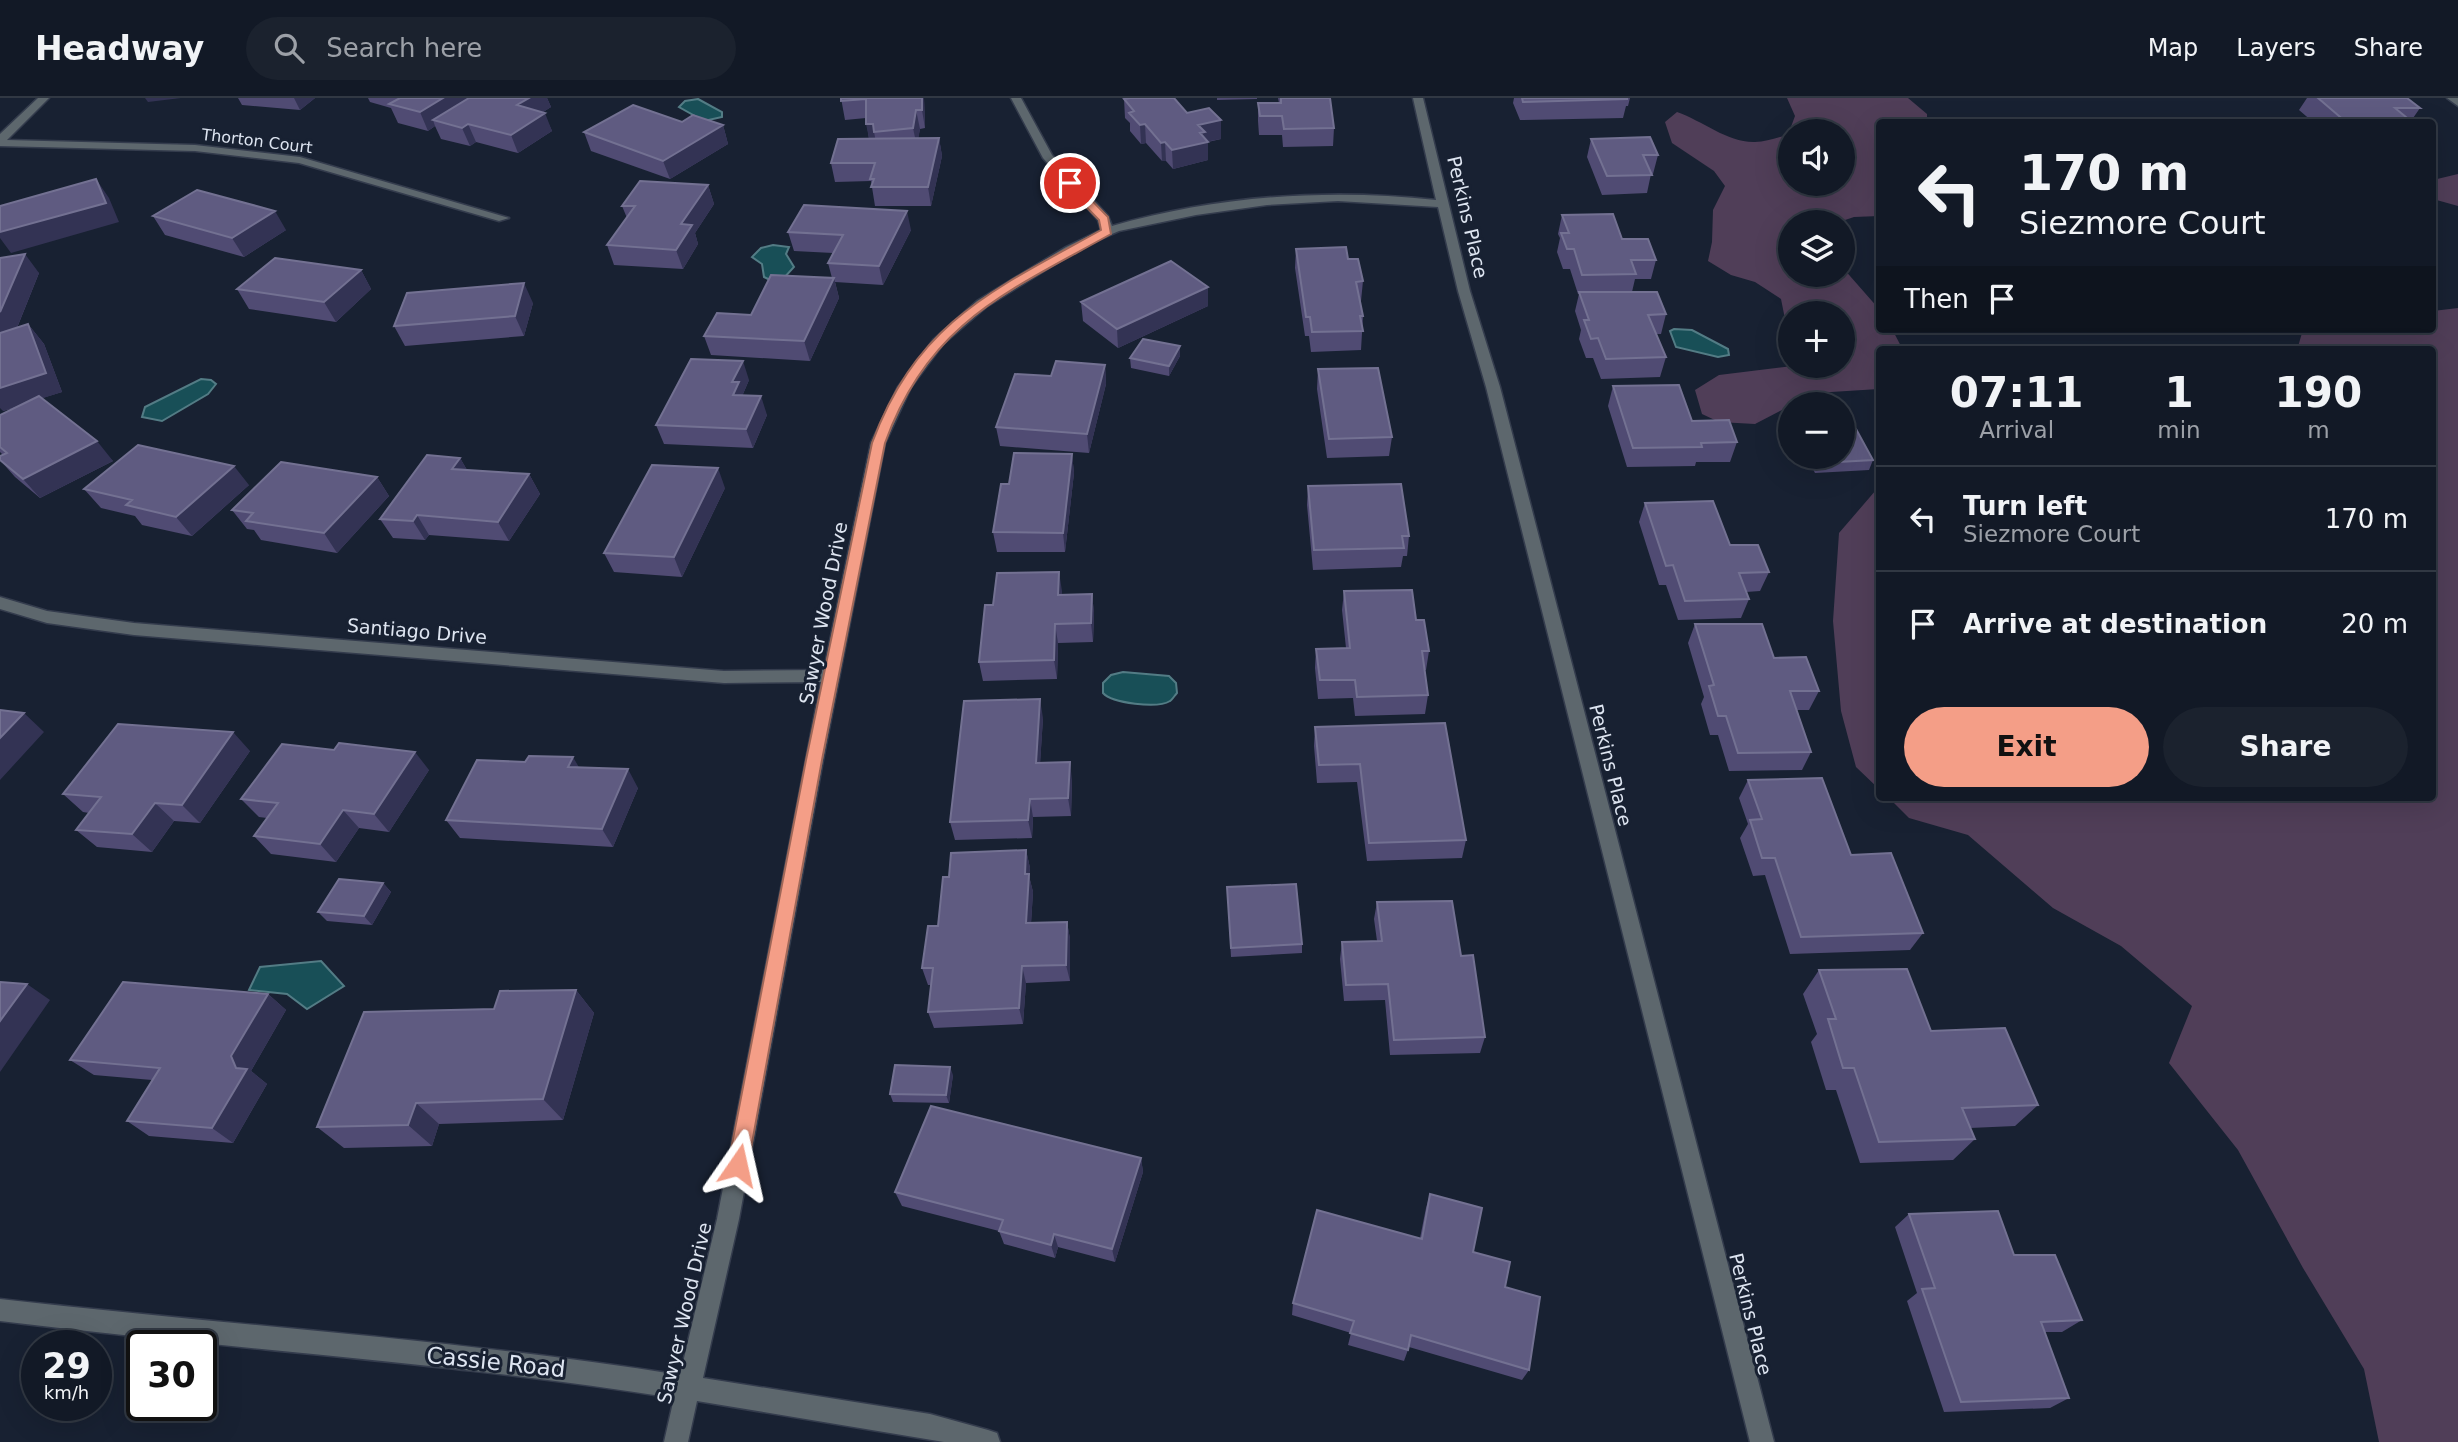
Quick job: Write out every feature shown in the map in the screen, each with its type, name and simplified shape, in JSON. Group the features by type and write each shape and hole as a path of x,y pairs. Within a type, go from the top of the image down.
{"street":[{"path":"0,141 44,98"},
{"path":"1016,98 1026,123 1046,156 1104,219 1107,231"},
{"name":"Perkins Place","path":"1418,98 1464,291 1496,401 1762,1442"},
{"path":"2452,98 2458,103"},
{"name":"Thorton Court","path":"0,141 195,148 300,160 503,218"},
{"name":"Sawyer Wood Drive","path":"676,1442 728,1219 814,760 878,443 891,409 903,389 922,359 957,323 997,292 1107,231 1183,213 1281,198 1362,196 1445,204"},
{"name":"Santiago Drive","path":"0,603 47,617 147,631 724,677 833,676"},
{"name":"Cassie Road","path":"0,1310 142,1327 556,1367 930,1426 988,1442"}],"shaded area":[{"path":"1787,98 1908,98 1927,114 1927,119 1876,119 1876,216 1855,217 1855,210 1778,210 1778,287 1855,287 1855,282 1876,306 1876,333 1894,333 1901,346 1876,346 1876,389 1778,392 1778,412 1755,424 1719,422 1702,414 1695,390 1719,375 1778,368 1778,378 1855,378 1855,301 1781,301 1755,282 1731,275 1708,261 1712,242 1713,210 1725,186 1714,171 1672,143 1665,122 1677,112 1735,139 1755,142 1778,138 1778,196 1855,196 1855,119 1794,119"},
{"path":"698,99 722,112 722,117 704,121 679,107 685,101"},
{"path":"2458,174 2458,206 2436,200 2436,179"},
{"path":"773,245 789,247 786,254 794,267 782,280 772,281 764,277 762,264 752,257 761,248"},
{"path":"2458,308 2458,1442 2379,1442 2364,1369 2303,1268 2238,1150 2169,1063 2192,1006 2121,946 2053,908 1968,835 1909,818 1892,801 2436,801 2436,346 2298,346 2302,333 2436,333 2436,311"},
{"path":"1692,330 1728,349 1729,355 1718,357 1676,347 1670,331"},
{"path":"201,379 211,380 216,384 208,394 162,421 142,417 145,407"},
{"path":"1876,490 1876,786 1856,767 1841,711 1833,621 1839,533"},
{"path":"1123,672 1169,676 1176,683 1177,693 1171,700 1155,705 1108,697 1103,693 1103,683 1111,675"},
{"path":"321,961 344,986 307,1009 287,994 249,990 260,967"}],"building":[{"path":"400,98 443,98 420,112 389,104"},
{"path":"469,98 529,98 517,105 545,113 511,135 468,124 462,128 433,120"},
{"path":"841,98 922,98 922,110 916,110 913,128 874,132 873,124 866,124 866,99 841,101"},
{"path":"1174,98 1187,113 1209,108 1221,120 1198,125 1205,132 1200,133 1208,142 1172,150 1129,113 1134,111 1124,99"},
{"path":"1281,98 1330,98 1334,128 1284,129 1282,116 1260,116 1258,103 1281,103"},
{"path":"1522,98 1627,98 1627,99 1523,102"},
{"path":"2318,98 2407,98 2420,108 2395,108 2408,119 2342,119"},
{"path":"633,105 682,122 693,115 723,125 663,161 584,132"},
{"path":"1650,137 1658,155 1643,155 1652,175 1607,176 1591,139"},
{"path":"939,138 928,187 871,187 874,179 870,179 875,163 831,163 838,139"},
{"path":"96,179 106,203 0,232 0,206"},
{"path":"640,181 708,185 681,224 692,225 676,250 607,245 635,206 622,206"},
{"path":"197,190 275,211 232,238 153,216"},
{"path":"804,205 907,211 879,266 828,263 843,235 788,232"},
{"path":"1613,214 1622,239 1648,239 1656,260 1631,260 1636,274 1582,275 1574,249 1567,249 1561,233 1569,233 1562,215"},
{"path":"1346,247 1348,259 1358,259 1363,281 1356,282 1363,316 1360,316 1363,331 1312,332 1310,317 1306,317 1296,249"},
{"path":"25,254 0,312 0,258"},
{"path":"275,258 361,270 324,302 237,289"},
{"path":"1171,261 1208,287 1117,329 1081,302"},
{"path":"771,275 834,278 804,341 704,336 717,313 751,315"},
{"path":"524,283 515,316 394,326 407,293"},
{"path":"1579,292 1657,292 1666,314 1648,315 1666,357 1606,359 1598,338 1591,339 1584,320 1589,320"},
{"path":"28,324 46,373 0,388 0,333"},
{"path":"1143,339 1180,346 1169,366 1130,358"},
{"path":"691,359 743,361 732,382 739,382 733,395 761,396 746,429 656,425"},
{"path":"1056,361 1105,365 1087,434 996,427 1015,374 1051,376"},
{"path":"1378,368 1392,437 1329,439 1318,369"},
{"path":"1679,385 1692,421 1729,420 1737,442 1701,443 1702,447 1633,448 1613,386"},
{"path":"39,396 97,441 23,479 0,460 0,456 7,453 0,447 0,415"},
{"path":"1855,429 1856,429 1873,460 1855,461"},
{"path":"138,445 234,466 176,517 126,505 132,500 84,489"},
{"path":"1014,453 1072,454 1063,533 993,532 1001,484 1009,484"},
{"path":"427,455 460,458 452,469 529,474 498,522 417,515 413,521 380,519"},
{"path":"281,462 377,477 324,533 246,521 253,513 232,510"},
{"path":"652,465 718,468 674,557 604,553"},
{"path":"1401,484 1409,536 1402,536 1404,548 1314,550 1308,486"},
{"path":"1713,501 1730,545 1758,545 1769,572 1739,573 1749,599 1685,601 1673,565 1666,566 1645,503"},
{"path":"1059,572 1058,595 1092,594 1091,623 1055,624 1054,660 979,662 985,605 993,605 997,573"},
{"path":"1412,590 1416,620 1424,620 1429,651 1422,651 1428,695 1357,697 1355,680 1320,680 1316,649 1350,648 1344,591"},
{"path":"1695,624 1762,624 1774,658 1806,657 1819,691 1790,691 1811,752 1738,753 1726,716 1718,716 1709,686 1714,685"},
{"path":"1040,699 1036,763 1070,762 1068,798 1030,799 1028,820 950,822 964,701"},
{"path":"0,710 24,713 0,738"},
{"path":"1445,723 1466,840 1369,843 1360,764 1319,765 1315,727"},
{"path":"118,724 233,732 182,805 155,803 132,834 76,830 101,797 63,794"},
{"path":"339,743 415,752 374,814 343,810 320,844 254,836 278,803 241,799 282,744 334,750"},
{"path":"529,756 573,757 568,767 628,769 602,829 446,820 477,760 525,762"},
{"path":"1822,778 1851,855 1891,853 1923,933 1801,937 1775,858 1762,858 1750,820 1762,819 1748,780"},
{"path":"1026,850 1025,874 1029,874 1026,923 1067,922 1066,965 1022,966 1019,1008 928,1012 933,968 922,968 928,926 938,926 943,877 949,877 951,853"},
{"path":"339,879 383,883 364,916 318,912"},
{"path":"1296,884 1302,944 1231,948 1227,887"},
{"path":"1452,901 1461,956 1473,955 1485,1037 1394,1040 1388,984 1346,985 1342,942 1382,941 1377,902"},
{"path":"1907,969 1931,1031 2005,1028 2038,1105 1962,1108 1975,1139 1879,1142 1854,1068 1843,1068 1828,1019 1836,1019 1819,970"},
{"path":"0,982 27,984 0,1021"},
{"path":"123,982 268,994 231,1056 236,1068 247,1069 212,1128 127,1121 160,1068 70,1060"},
{"path":"576,990 543,1099 416,1103 408,1125 317,1127 364,1012 494,1009 500,991"},
{"path":"895,1065 950,1067 946,1095 890,1094"},
{"path":"931,1106 1141,1158 1112,1249 1054,1234 1051,1245 999,1231 1003,1220 895,1192"},
{"path":"1430,1194 1482,1208 1473,1252 1510,1262 1505,1287 1540,1297 1529,1370 1411,1335 1408,1350 1350,1333 1354,1321 1293,1303 1317,1210 1422,1239"},
{"path":"1998,1211 2014,1255 2055,1255 2082,1320 2041,1322 2069,1398 1961,1402 1922,1289 1935,1288 1909,1214"}],"route":[{"path":"738,1165 814,760 878,443 891,409 922,359 957,323 997,292 1107,231 1104,219 1070,183"}]}
